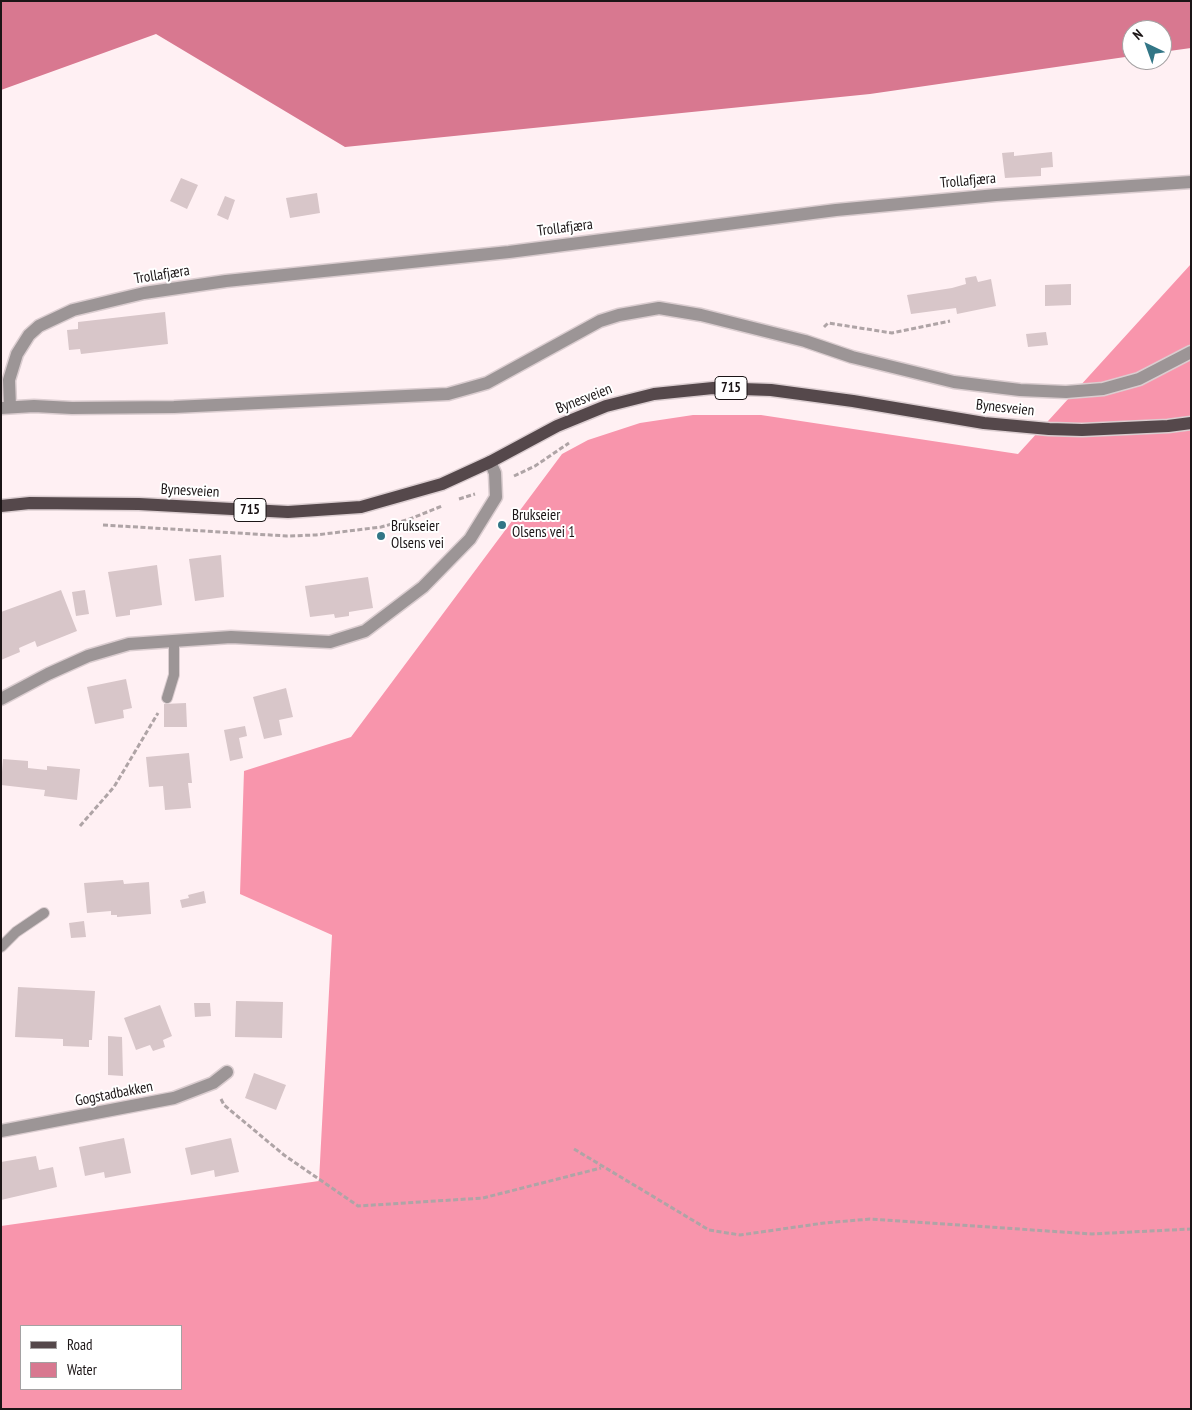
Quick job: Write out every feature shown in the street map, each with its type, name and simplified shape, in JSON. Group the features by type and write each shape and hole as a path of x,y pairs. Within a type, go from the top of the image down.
{"main road":[{"name":"Bynesveien","path":"1,506 50,503 156,505 288,512 326,511 361,507 399,498 442,484 490,462 558,426 606,406 654,394 713,388 771,390 853,401 984,423 1049,429 1092,430 1191,423"}],"street":[{"name":"Trollafjæra","path":"1191,182 996,195 836,210 509,252 226,282 144,293 73,310 39,326 29,335 17,354 9,380 6,408 174,406 448,394 488,383 600,321 619,314 659,308 701,315 806,341 852,357 954,382 1020,390 1066,392 1103,389 1139,379 1191,352"},
{"path":"1,699 88,656 129,644 231,637 330,642 365,631 423,587 454,557 484,518 496,497 497,484 490,462"},
{"name":"Gogstadbakken","path":"1,1131 150,1104 180,1096 213,1083 227,1072"}],"lane":[{"path":"167,698 174,675 174,641"},
{"path":"1,947 16,932 44,913"}],"path":[{"path":"806,341 828,323 892,333 950,322"},
{"path":"456,500 497,484 535,466 571,442"},
{"path":"94,525 140,526 287,536 316,535 381,526 410,519 447,504"},
{"path":"80,826 114,787 167,698"},
{"path":"213,1083 224,1105 284,1155 358,1206 483,1198 602,1168"},
{"path":"574,1150 709,1230 740,1235 824,1223 870,1219 1092,1234 1191,1229"}],"shaded area":[{"path":"1191,264 1191,1409 1,1409 1,1226 319,1181 332,935 240,894 244,771 351,737 562,454 588,440 640,423 693,415 761,415 1018,454"}],"water":[{"path":"1,1 1191,1 1191,48 1172,51 1172,20 1122,20 1122,57 870,94 345,147 156,34 1,90"}],"building":[{"path":"1014,152 1014,156 1052,152 1053,167 1041,168 1041,176 1005,178 1002,153"},
{"path":"181,178 198,185 187,209 170,201"},
{"path":"317,193 320,213 290,218 286,198"},
{"path":"225,196 235,200 228,220 217,215"},
{"path":"976,276 978,282 991,279 996,306 957,314 956,308 911,314 907,295 952,288 966,284 965,278"},
{"path":"1071,284 1071,305 1045,306 1045,285"},
{"path":"165,312 168,344 81,354 80,349 69,350 67,330 78,329 78,322"},
{"path":"1046,332 1048,345 1028,347 1026,334"},
{"path":"221,555 224,597 195,601 189,559"},
{"path":"157,565 162,605 130,610 130,615 116,617 108,572"},
{"path":"368,577 373,608 349,612 349,616 335,618 334,614 310,617 305,586"},
{"path":"61,590 77,631 37,647 35,641 19,648 20,652 1,660 1,612"},
{"path":"85,590 89,614 76,616 72,592"},
{"path":"126,679 132,708 123,710 124,718 95,724 87,687"},
{"path":"286,688 293,717 279,720 282,735 264,739 253,697"},
{"path":"186,703 187,727 164,727 164,704"},
{"path":"245,726 247,736 239,738 243,758 230,761 224,730"},
{"path":"189,753 192,783 188,783 191,808 165,810 163,786 149,787 146,757"},
{"path":"3,759 28,761 28,768 47,770 47,766 80,769 77,800 44,796 45,790 1,785"},
{"path":"123,880 124,884 149,882 151,914 117,917 117,915 111,915 111,911 87,913 84,883"},
{"path":"204,891 206,903 182,908 180,900 189,898 188,895"},
{"path":"84,921 86,937 71,938 69,923"},
{"path":"18,987 95,991 92,1040 89,1040 89,1047 63,1046 63,1039 15,1037"},
{"path":"236,1001 283,1002 282,1038 235,1037"},
{"path":"194,1003 210,1003 211,1016 195,1017"},
{"path":"160,1005 172,1036 163,1040 165,1047 153,1051 150,1045 136,1050 124,1018"},
{"path":"108,1036 122,1037 123,1076 108,1075"},
{"path":"254,1073 286,1085 276,1110 245,1098"},
{"path":"124,1138 131,1173 105,1178 104,1172 85,1176 79,1147"},
{"path":"231,1138 239,1172 215,1177 214,1170 191,1175 185,1148"},
{"path":"36,1156 39,1170 53,1167 57,1187 1,1200 1,1162"}],"place":[{"name":"Brukseier Olsens vei 1","path":"502,525"},
{"name":"Brukseier Olsens vei","path":"381,536"}]}
